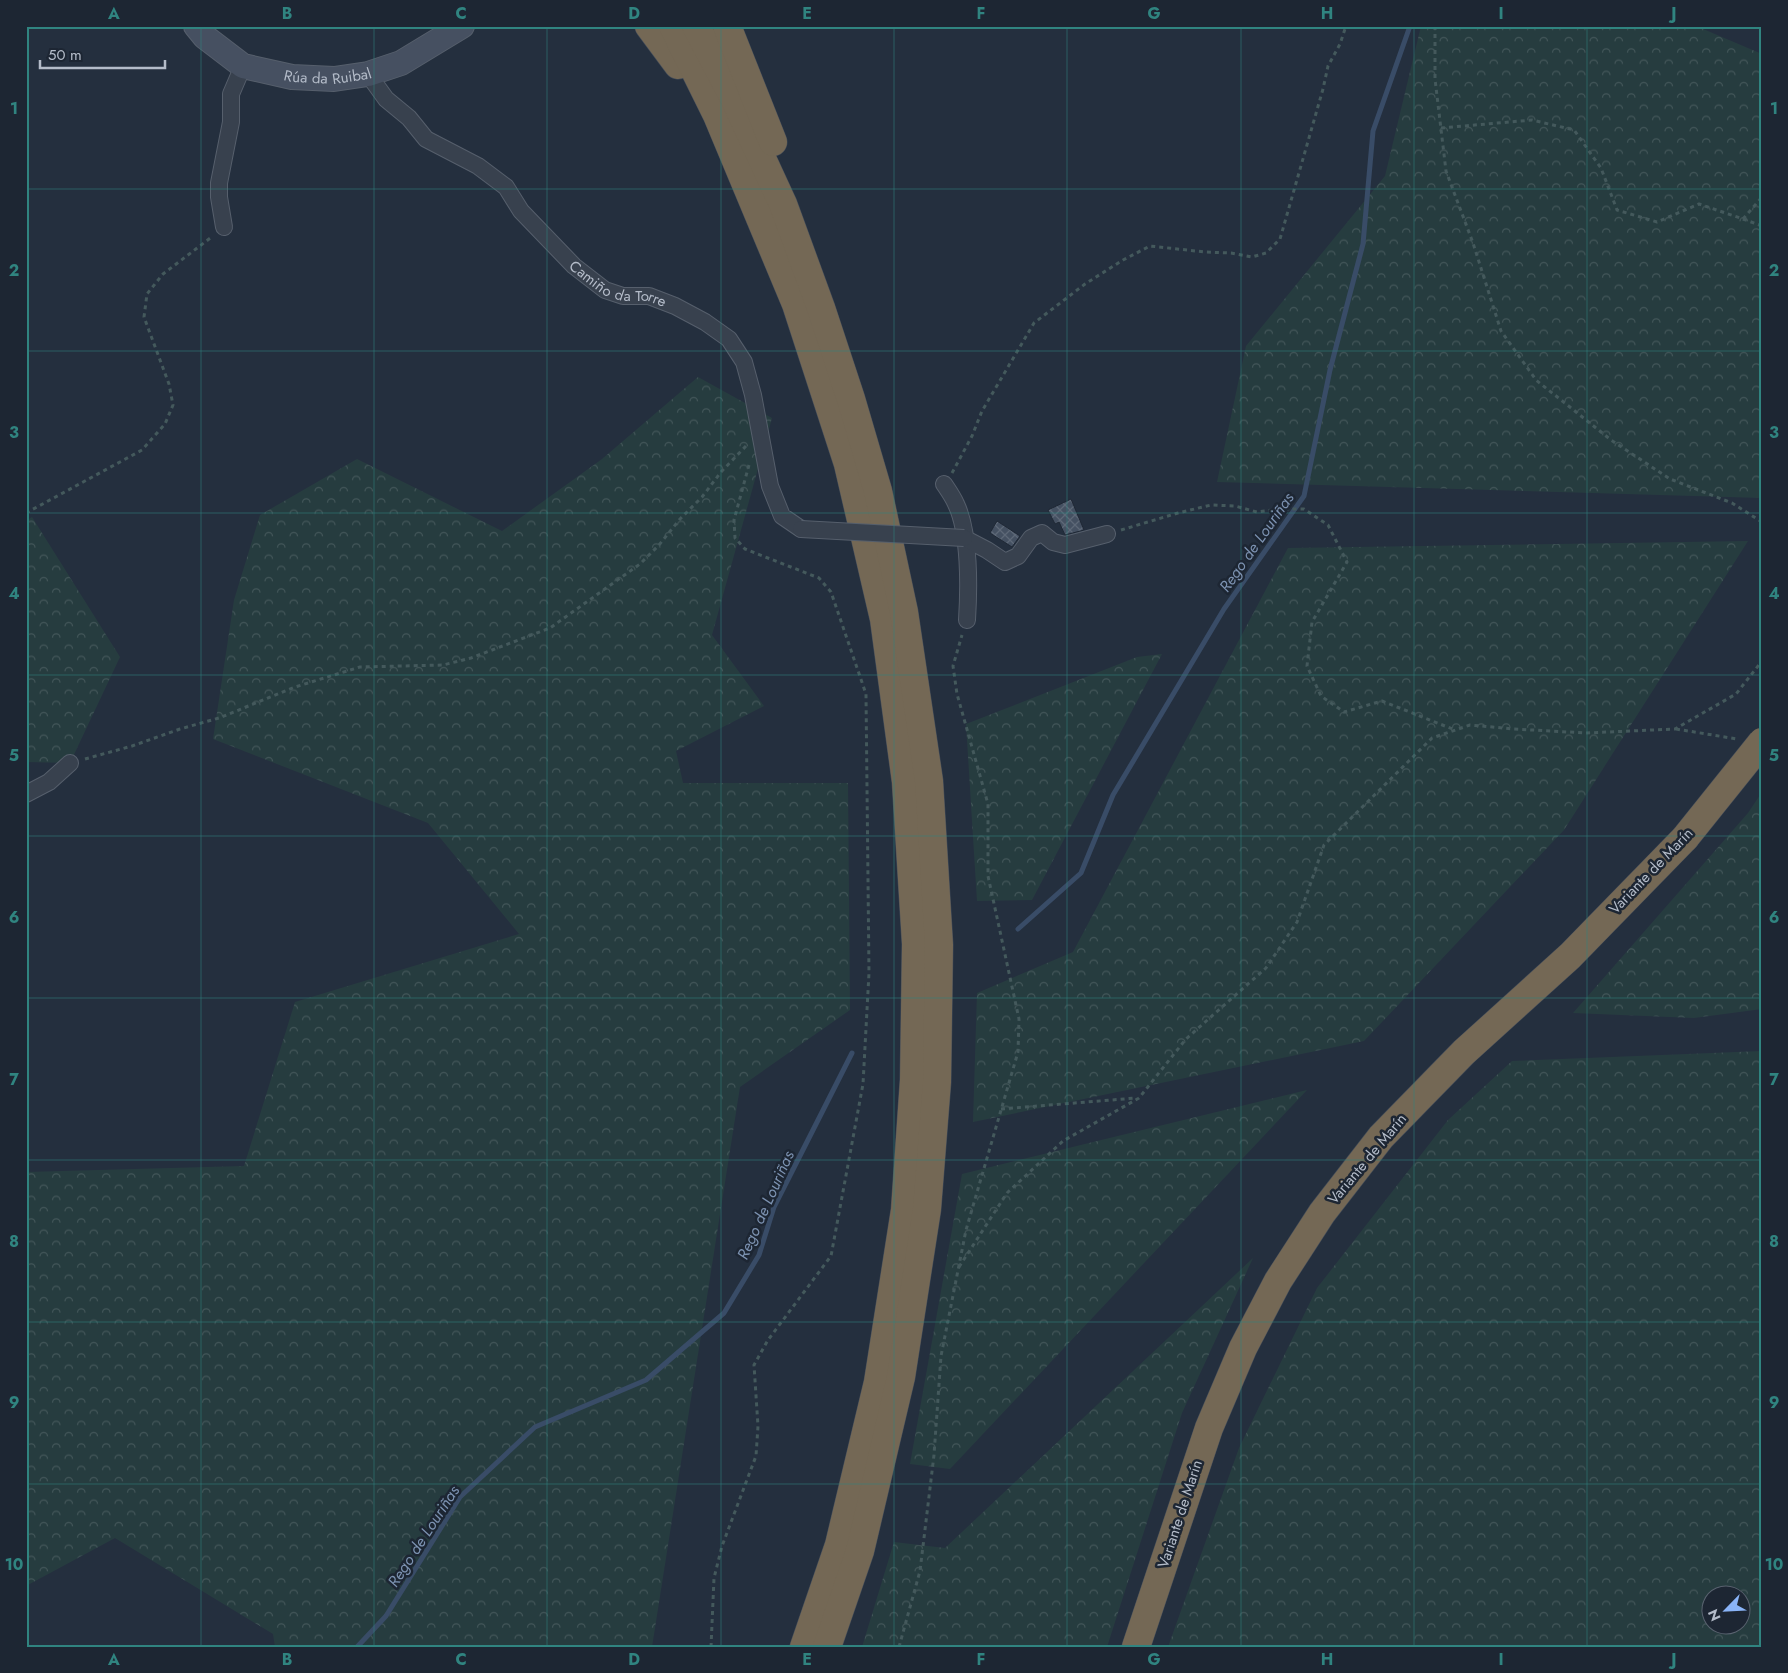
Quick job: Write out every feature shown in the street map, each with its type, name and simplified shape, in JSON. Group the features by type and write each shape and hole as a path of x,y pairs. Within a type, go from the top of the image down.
{"highway":[{"path":"649,26 717,116"},
{"path":"673,26 717,116 796,304 848,464 884,619 906,782 916,944 914,1080 905,1210 878,1382 839,1545 804,1647"},
{"path":"696,26 735,100 783,204 851,398 878,490 904,612 929,781 939,945 937,1082 927,1209 901,1377 860,1551 827,1647"},
{"path":"727,26 800,209 821,308"},
{"name":"Variante de Marín","path":"1136,1647 1209,1428 1239,1357 1278,1282 1322,1213 1381,1137 1464,1052 1570,956 1685,838 1752,741"}],"street":[{"name":"Rúa da Ruibal","path":"196,26 205,37 243,66 292,77 334,78 368,74 401,63 462,26"},
{"path":"224,227 219,197 219,183 231,122 230,94 243,66"},
{"name":"Camiño da Torre","path":"368,74 386,99 409,118 426,139 478,166 506,187 521,212 574,266 604,290 623,296 649,296 705,322 730,339 744,362 753,395 756,438 770,486 782,516 801,529 964,538"},
{"path":"944,484 957,505 964,538 968,591 967,620"},
{"path":"964,538 1005,562 1018,556 1032,538 1042,533 1054,542 1065,545 1107,534"},
{"path":"26,794 49,782 70,762"}],"path":[{"path":"944,484 957,466 986,404 1034,323 1085,284 1123,260 1150,246 1232,253 1252,257 1266,253 1280,239 1328,66 1340,44 1346,26"},
{"path":"1435,26 1435,79 1446,170 1473,243 1501,331 1536,380 1611,440 1670,479 1732,503 1762,522"},
{"path":"1441,128 1532,120 1574,130 1601,168 1617,210 1657,222 1699,204 1762,226"},
{"path":"1743,218 1762,197"},
{"path":"26,513 142,450 165,424 173,405 169,384 144,317 147,294 163,274 224,227"},
{"path":"70,762 132,746 219,718 295,687 360,667 444,665 471,658 550,628 640,564 659,545 680,519 702,498 739,452 756,438"},
{"path":"711,1647 714,1578 722,1546 756,1456 758,1426 754,1365 768,1340 831,1256 863,1084 869,972 866,694 831,592 819,578 746,548 735,538 734,520 756,438"},
{"path":"1107,534 1210,505 1235,506 1257,512 1304,509 1328,525 1347,562 1312,622 1308,666 1321,696 1344,712 1382,701 1455,730"},
{"path":"899,1647 920,1571 934,1455 941,1356 966,1230 1018,1052 1020,1019 988,876 988,804 957,694 953,666 967,620"},
{"path":"1675,729 1736,694 1762,661"},
{"path":"959,1267 1007,1193 1062,1141 1139,1098 1186,1039 1266,968 1297,922 1324,845 1432,738 1470,725 1586,734 1675,729 1752,741"},
{"path":"1001,1109 1139,1098"}],"green space":[{"path":"1421,26 1696,26 1762,54 1762,498 1217,482 1246,346 1385,176"},
{"path":"698,377 772,418 712,635 764,706 676,751 683,783 848,783 850,1010 740,1087 652,1647 275,1647 273,1634 115,1538 26,1586 26,1172 244,1166 295,1002 519,934 428,823 213,739 234,600 260,515 357,459 502,531 602,459"},
{"path":"32,517 120,657 70,763 26,762 26,521"},
{"path":"1748,541 1564,830 1364,1041 973,1122 977,993 1073,952 1288,548"},
{"path":"1162,654 1032,900 977,901 966,724 1137,657"},
{"path":"1762,792 1762,1009 1694,1018 1573,1013 1748,813"},
{"path":"1762,1051 1762,1647 1168,1647 1239,1448 1317,1288 1448,1120 1512,1061"},
{"path":"1307,1090 950,1469 910,1464 962,1174"},
{"path":"1253,1258 1182,1413 1107,1647 862,1647 894,1542 945,1548"}],"building":[{"path":"1071,499 1084,530 1065,535 1059,522 1055,524 1048,510"},
{"path":"997,521 1020,536 1012,547 990,533"}],"waterway":[{"name":"Rego de Louriñas","path":"1018,929 1081,873 1113,795 1224,609 1304,496 1330,370 1363,244 1373,131 1410,26"},
{"name":"Rego de Louriñas","path":"357,1647 386,1616 460,1497 535,1427 646,1380 724,1313 759,1255 774,1207 852,1053"}]}
